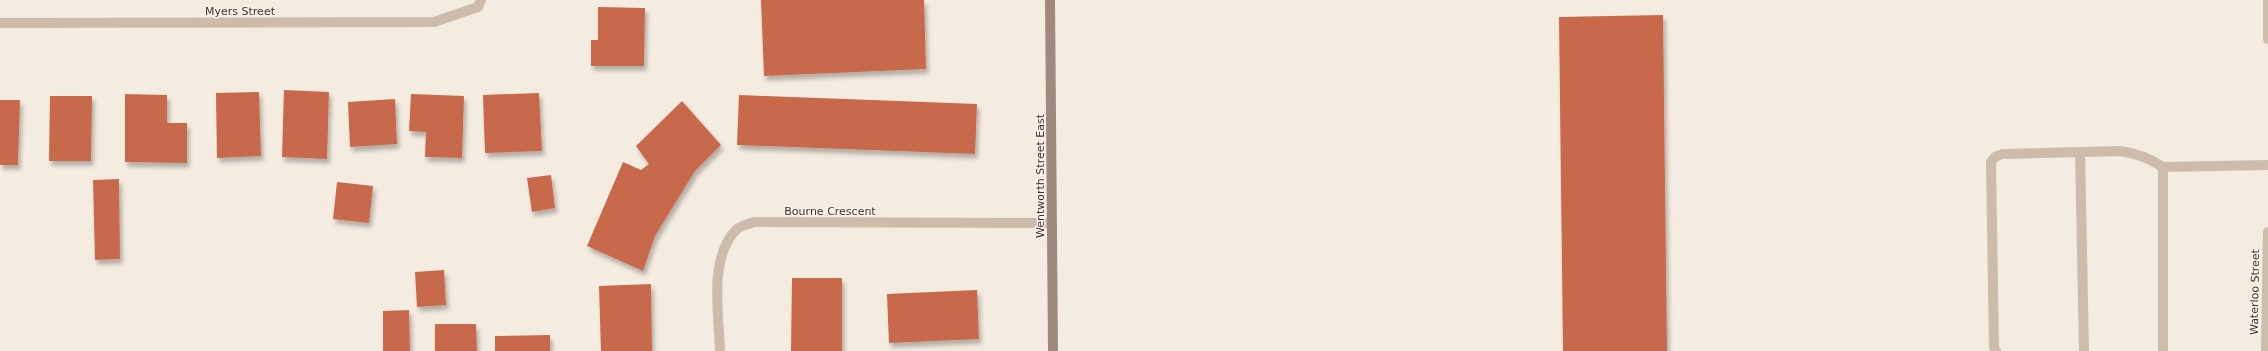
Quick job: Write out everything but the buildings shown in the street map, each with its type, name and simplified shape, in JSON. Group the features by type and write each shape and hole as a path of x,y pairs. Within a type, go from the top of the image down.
{"main road":[{"name":"Wentworth Street East","path":"1050,0 1053,351"}],"street":[{"path":"2268,0 2268,39"},
{"name":"Myers Street","path":"0,24 434,22 479,3"},
{"path":"2080,152 2084,351"},
{"path":"1996,351 1994,348 1991,162 1995,157 2002,154 2134,152 2150,158 2163,167 2268,164"},
{"path":"2163,167 2163,351"},
{"name":"Bourne Crescent","path":"720,351 718,270 724,244 738,228 754,222 1052,223"},
{"name":"Waterloo Street","path":"2266,351 2268,232"}]}
